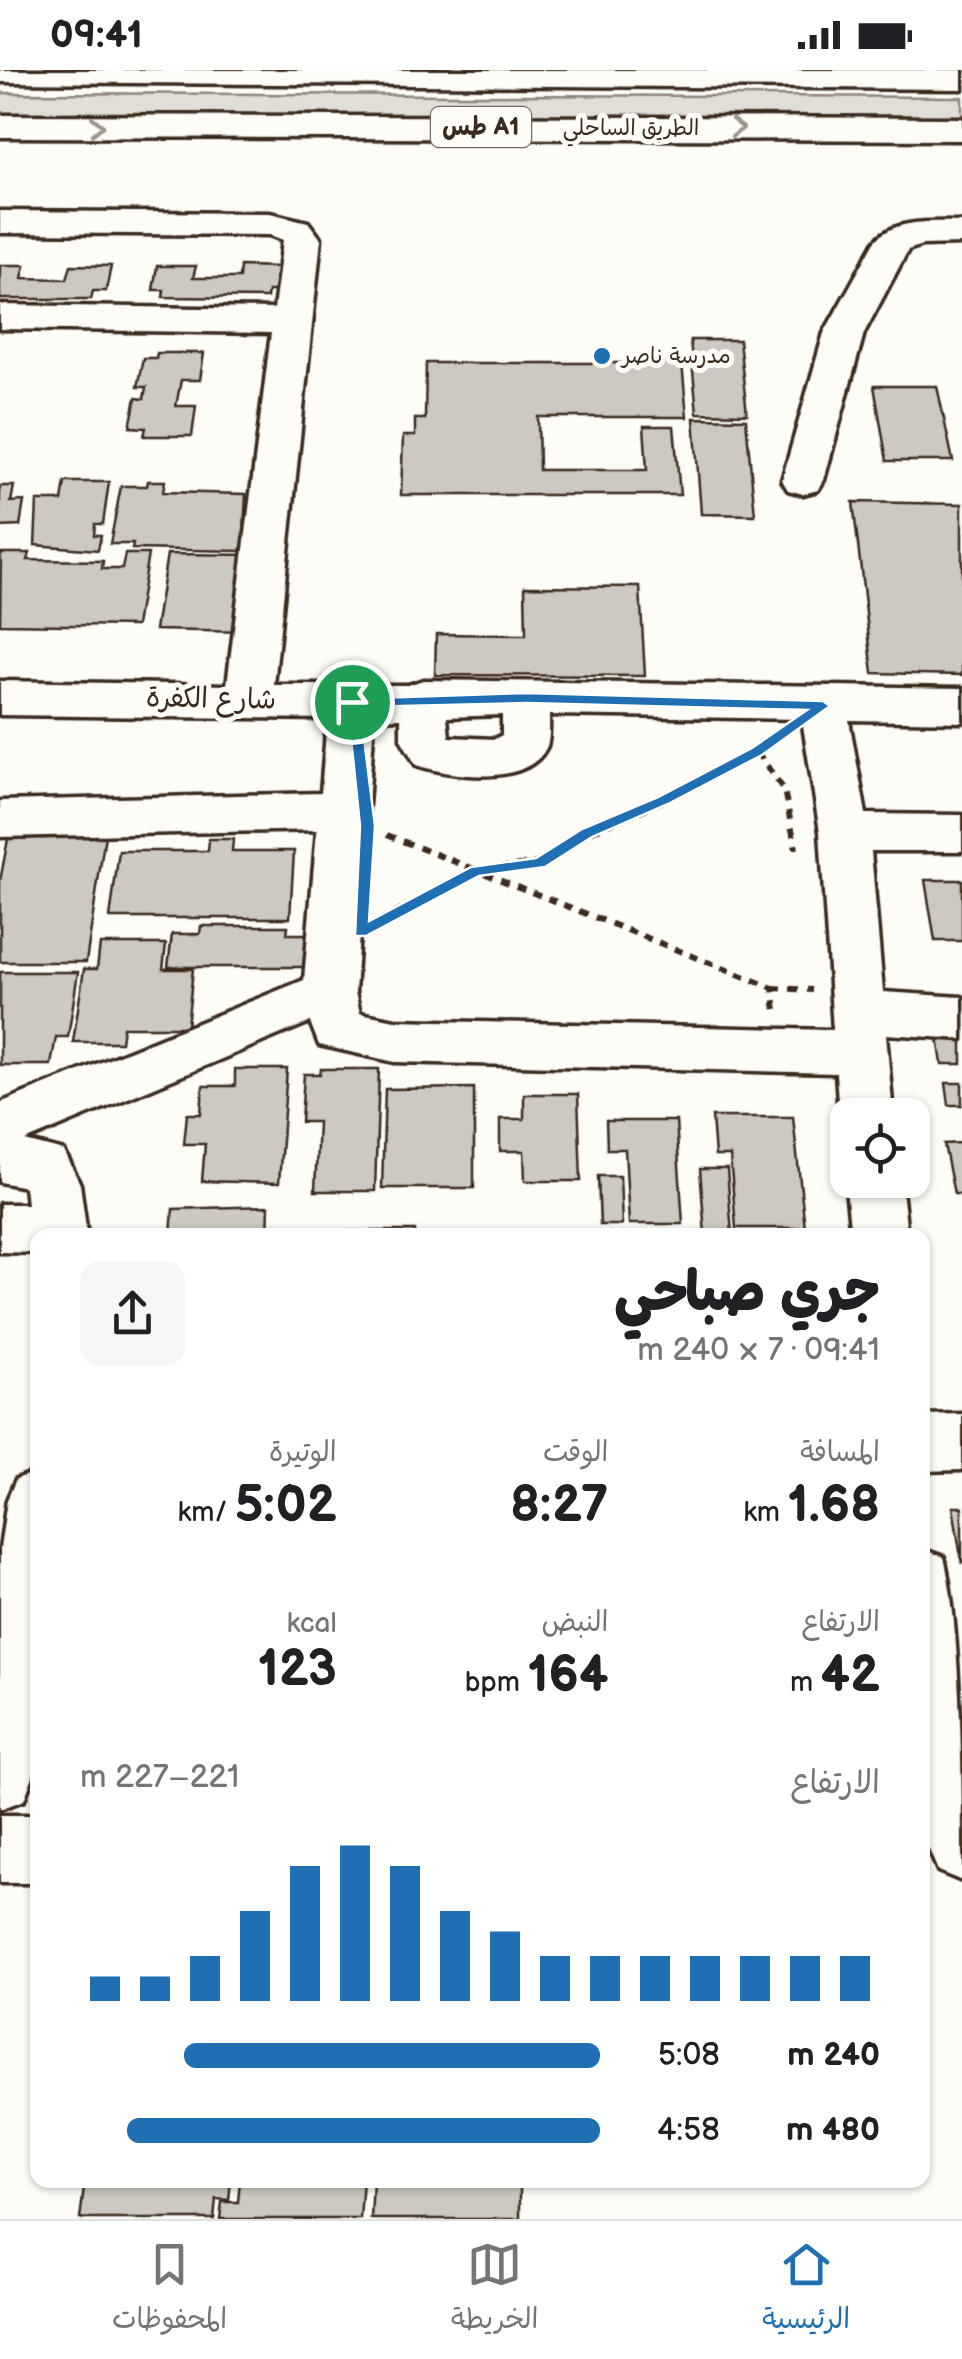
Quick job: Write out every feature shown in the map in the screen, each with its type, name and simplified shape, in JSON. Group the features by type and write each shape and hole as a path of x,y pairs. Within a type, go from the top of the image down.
{"main road":[{"name":"طس A1","path":"0,72 962,79"},
{"name":"الطريق الساحلي","path":"0,126 962,129"},
{"path":"0,187 164,188 188,202 178,223"},
{"path":"0,222 270,224 295,230 302,239 296,321 249,699"},
{"path":"803,480 844,333 893,243 918,234 962,233"},
{"path":"0,317 296,321"},
{"name":"شارع الكفرة","path":"0,698 352,702 424,697 424,739 433,753 504,757 525,742 526,698 823,706"},
{"path":"352,702 362,822 329,992 338,1030 363,1037 857,1031 962,1018"},
{"path":"864,1098 845,832 823,706 962,706"},
{"path":"0,818 362,822"},
{"path":"845,832 962,832"},
{"path":"0,1127 329,992"},
{"path":"0,1159 44,1168 52,1184 59,1228"},
{"path":"875,1198 878,1228"},
{"path":"0,1228 30,1230"},
{"path":"930,1443 962,1442"},
{"path":"0,1776 30,1558"},
{"path":"930,1633 962,1847"},
{"path":"0,1849 30,1849"},
{"path":"930,1860 962,1861"}],"path":[{"path":"377,923 476,870 540,863 587,833 663,801 757,752 823,706"},
{"path":"362,822 773,988 777,1024"}],"shaded area":[{"path":"0,93 962,97 962,119 0,116"}],"building":[{"path":"0,265 25,265 22,278 67,279 71,265 111,266 106,291 93,291 91,299 0,299"},
{"path":"157,266 196,266 193,278 239,278 240,266 282,267 279,291 268,291 267,298 163,297 164,290 153,290"},
{"path":"690,340 739,340 747,414 697,413"},
{"path":"157,353 204,353 200,380 181,380 176,406 196,406 192,436 144,436 146,428 130,427 136,398 144,399 146,387 137,387 143,358 156,358"},
{"path":"426,363 682,363 687,417 538,417 539,470 647,470 644,426 674,426 680,495 401,495 403,436 415,436 415,419 425,419"},
{"path":"874,386 937,386 953,461 887,461"},
{"path":"694,418 746,419 755,515 701,514"},
{"path":"148,481 165,481 163,492 246,494 243,551 132,549 133,544 110,544 121,486 147,486"},
{"path":"65,482 109,482 103,524 95,524 94,535 101,535 98,550 35,545 37,501 62,501"},
{"path":"0,486 14,486 11,502 24,501 20,526 0,527"},
{"path":"853,502 962,504 962,675 873,673"},
{"path":"1,553 30,553 28,560 103,561 102,569 122,569 125,554 148,554 136,626 0,624"},
{"path":"167,554 258,555 249,632 155,630"},
{"path":"525,586 640,587 645,676 435,675 436,634 526,635"},
{"path":"9,834 105,835 86,962 0,962 0,881"},
{"path":"209,839 233,839 232,851 294,851 290,918 110,918 119,851 208,851"},
{"path":"925,880 962,880 962,941 935,941"},
{"path":"201,926 288,926 287,934 315,934 313,967 168,967 172,934 200,934"},
{"path":"100,944 166,944 163,969 193,969 187,1027 123,1027 121,1042 73,1042 84,969 97,969"},
{"path":"0,972 78,972 68,1037 56,1037 51,1065 0,1065"},
{"path":"938,1038 962,1038 962,1064 942,1064"},
{"path":"235,1069 287,1069 279,1183 202,1181 205,1144 184,1144 187,1114 201,1114 203,1086 235,1086"},
{"path":"321,1069 379,1069 375,1191 315,1191 318,1122 301,1122 304,1074 320,1074"},
{"path":"946,1083 962,1083 962,1105 949,1105"},
{"path":"474,1088 474,1188 382,1188 385,1089"},
{"path":"524,1094 578,1094 581,1181 525,1181 524,1151 500,1151 500,1119 524,1119"},
{"path":"712,1117 793,1117 805,1228 736,1228 730,1156 715,1156"},
{"path":"606,1121 676,1121 683,1224 629,1224 625,1149 607,1149"},
{"path":"962,1143 962,1194 954,1194 944,1144"},
{"path":"700,1169 727,1169 731,1228 704,1228"},
{"path":"598,1176 620,1176 622,1225 600,1225"},
{"path":"269,1206 268,1228 172,1228 173,1209"},
{"path":"953,1507 962,1507 962,1564"},
{"path":"84,2188 230,2188 229,2200 216,2199 214,2219 80,2219"},
{"path":"239,2188 362,2188 360,2219 220,2219 222,2202 238,2202"},
{"path":"373,2188 520,2188 520,2219 371,2219"}],"place":[{"name":"مدرسة ناصر","path":"602,356"}],"route":[{"path":"424,697 823,706 757,752 663,801 587,833 540,863 476,870 361,932 368,826 352,702 424,697"}]}
